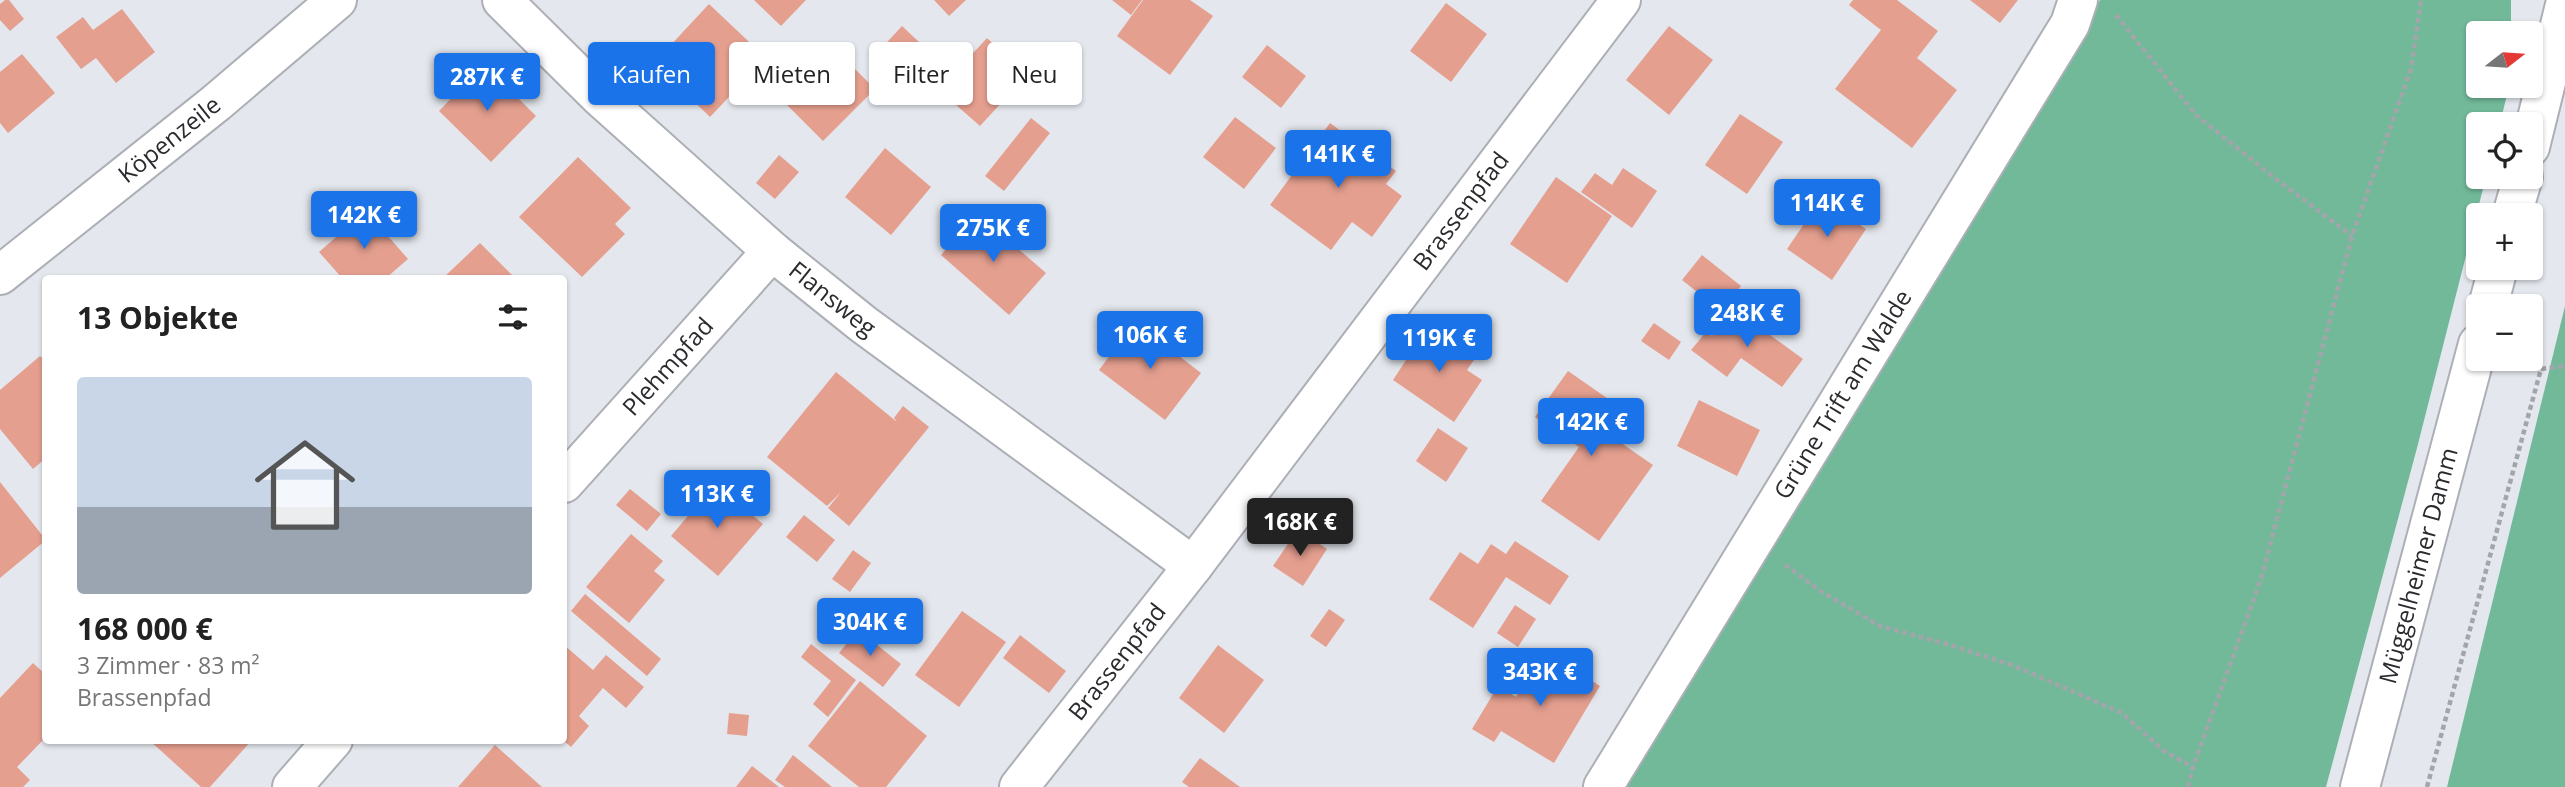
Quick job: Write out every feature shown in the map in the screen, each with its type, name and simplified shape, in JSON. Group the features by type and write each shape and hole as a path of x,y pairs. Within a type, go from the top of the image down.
{"street":[{"name":"Köpenzeile","path":"0,275 216,103 337,0"},
{"name":"Flansweg","path":"502,0 598,96 772,251 863,324 1193,566"},
{"name":"Brassenpfad","path":"1019,787 1193,566 1621,0"},
{"name":"Grüne Trift am Walde","path":"1603,787 2070,24 2094,4"},
{"path":"2539,112 2565,5"},
{"name":"Plehmpfad","path":"567,481 772,251"},
{"name":"Müggelheimer Damm","path":"2360,787 2471,371"},
{"path":"292,787 330,744"}],"path":[{"path":"2188,787 2261,579 2352,236 2411,69 2421,0"},
{"path":"2094,4 2196,115 2352,236"},
{"path":"2427,787 2541,369 2565,366"},
{"path":"1754,541 1822,592 1880,626 2012,665 2122,713 2164,751 2193,767"}],"green space":[{"path":"2100,0 2511,0 2511,21 2466,21 2466,98 2506,98 2503,112 2466,112 2466,189 2483,189 2479,203 2466,203 2466,256 2326,787 1617,787"},
{"path":"2565,306 2565,787 2447,787"}],"building":[{"path":"9,0 24,19 10,31 0,20 0,4"},
{"path":"754,0 806,0 781,26"},
{"path":"934,0 966,0 949,16"},
{"path":"1112,0 1142,0 1131,15"},
{"path":"1143,0 1190,0 1213,16 1170,75 1117,36"},
{"path":"1853,0 1897,0 1938,31 1917,58 1957,90 1912,148 1835,89 1881,30 1849,5"},
{"path":"1970,0 2018,0 2000,23"},
{"path":"1446,3 1487,34 1451,82 1410,51"},
{"path":"709,4 749,42 729,42 729,97 710,117 698,105 715,105 715,42 674,42"},
{"path":"122,9 155,52 116,83 96,58 81,69 56,37 83,17 93,30"},
{"path":"902,26 919,42 887,42"},
{"path":"1669,26 1713,60 1669,115 1626,80"},
{"path":"987,38 991,42 987,42 987,105 999,105 980,126 956,105 973,105 973,53"},
{"path":"1267,45 1306,76 1281,108 1242,77"},
{"path":"22,54 55,93 8,133 0,123 0,72"},
{"path":"484,64 536,116 491,162 439,111"},
{"path":"855,69 869,83 869,95 823,141 787,105 855,105"},
{"path":"1740,114 1783,142 1747,194 1705,165"},
{"path":"1235,117 1276,148 1244,189 1203,157"},
{"path":"1031,118 1050,133 1004,191 985,176"},
{"path":"1330,123 1396,171 1386,184 1402,196 1372,237 1352,222 1331,250 1270,205"},
{"path":"885,148 931,187 891,235 845,197"},
{"path":"779,155 799,172 775,199 756,183"},
{"path":"578,157 631,208 615,224 625,234 582,277 519,217"},
{"path":"1623,168 1657,191 1632,228 1581,192 1595,173 1612,185"},
{"path":"1556,177 1612,216 1567,283 1510,244"},
{"path":"1821,199 1866,229 1832,280 1787,249"},
{"path":"366,211 408,259 389,275 339,275 319,252"},
{"path":"977,213 1046,273 1009,315 941,255"},
{"path":"480,243 512,275 446,275"},
{"path":"1702,255 1741,286 1714,319 1699,308 1706,299 1682,280"},
{"path":"1733,308 1803,359 1782,387 1741,358 1727,377 1691,350 1706,332 1712,336"},
{"path":"1135,322 1201,373 1165,420 1099,370"},
{"path":"1654,323 1681,342 1669,360 1641,341"},
{"path":"1429,325 1476,357 1467,370 1482,380 1454,422 1393,380"},
{"path":"40,356 42,358 42,461 33,469 0,429 0,390"},
{"path":"1568,371 1627,412 1611,436 1653,465 1599,541 1541,501 1579,447 1535,417"},
{"path":"836,372 897,422 894,418 903,406 929,427 849,526 828,508 841,492 827,506 767,457"},
{"path":"1699,400 1760,430 1737,476 1677,446"},
{"path":"1438,428 1468,448 1446,482 1416,461"},
{"path":"0,482 42,535 42,543 0,578"},
{"path":"715,484 763,524 718,576 671,536"},
{"path":"630,489 661,514 647,531 616,505"},
{"path":"804,515 835,540 817,562 786,537"},
{"path":"1298,529 1327,549 1303,586 1273,566"},
{"path":"631,534 663,561 654,571 665,580 629,623 586,587"},
{"path":"1515,541 1569,576 1550,605 1506,577 1473,628 1429,599 1460,552 1478,564 1491,544 1506,554"},
{"path":"853,550 871,563 850,592 832,579"},
{"path":"585,594 661,659 647,676 571,611"},
{"path":"1515,605 1536,619 1518,647 1497,633"},
{"path":"1329,609 1345,620 1326,647 1310,636"},
{"path":"962,611 1006,642 959,707 915,675"},
{"path":"858,630 901,664 883,687 839,653"},
{"path":"1020,635 1066,671 1049,693 1003,658"},
{"path":"811,644 856,680 828,717 813,704 831,681 801,657"},
{"path":"1218,645 1264,680 1224,733 1179,698"},
{"path":"567,648 593,670 606,655 644,687 626,708 603,688 579,716 589,726 571,747 567,744"},
{"path":"1545,651 1600,686 1554,763 1501,731 1494,742 1472,729 1498,686 1516,697"},
{"path":"33,663 42,671 42,741 17,767 30,780 23,787 0,787 0,698"},
{"path":"860,681 927,736 886,787 859,787 808,746"},
{"path":"729,713 749,715 747,736 727,734"},
{"path":"153,744 248,744 210,787 201,787"},
{"path":"495,745 542,787 458,787"},
{"path":"793,755 832,787 785,787 775,780"},
{"path":"1200,758 1240,787 1189,787 1182,782"},
{"path":"752,766 779,787 736,787"}]}
